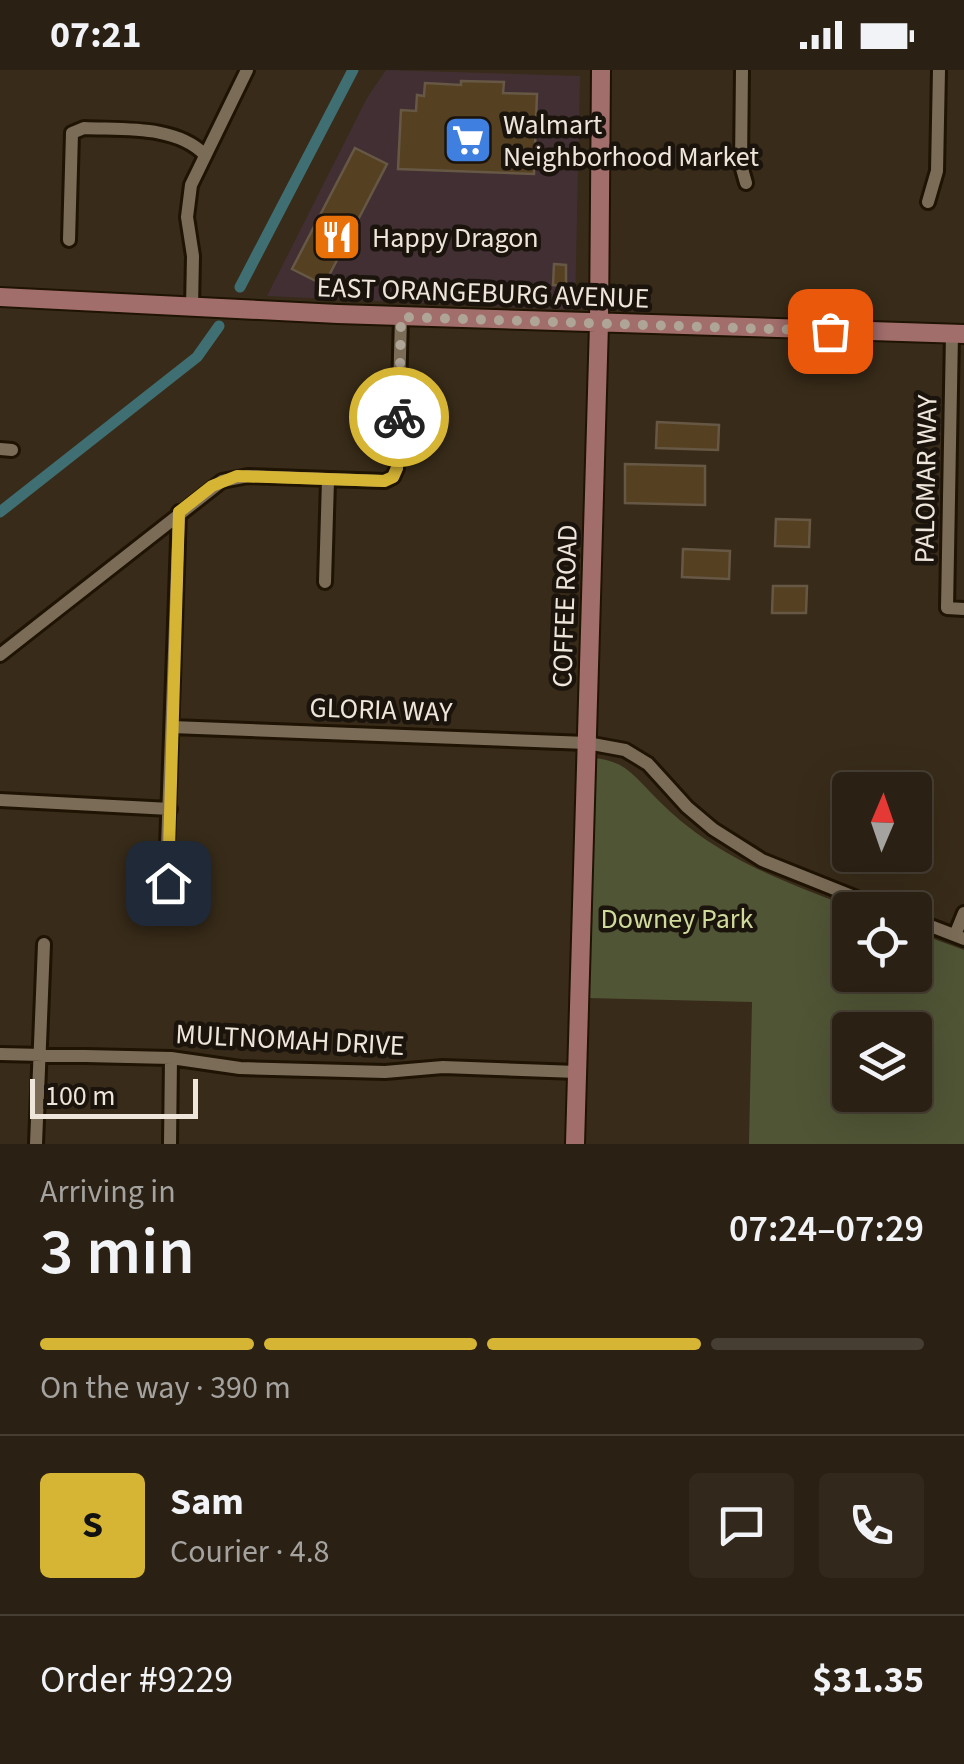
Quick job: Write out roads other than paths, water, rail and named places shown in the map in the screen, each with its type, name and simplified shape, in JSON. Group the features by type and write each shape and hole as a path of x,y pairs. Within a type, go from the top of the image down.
{"main road":[{"name":"COFFEE ROAD","path":"575,1144 598,324 601,70"},
{"name":"EAST ORANGEBURG AVENUE","path":"0,297 401,317 958,334"}],"street":[{"path":"192,308 188,202 194,175 247,70"},
{"path":"742,70 741,166 746,183"},
{"path":"928,202 937,170 939,70"},
{"path":"68,240 72,133 84,128 176,136 193,143 204,154"},
{"path":"0,655 212,486 237,476 384,481 393,477 397,468 401,317"},
{"name":"PALOMAR WAY","path":"958,334 958,482 947,608 964,609"},
{"path":"325,582 328,480"},
{"path":"173,905 166,875 179,512"},
{"name":"GLORIA WAY","path":"172,726 587,743 625,750 648,764 700,818 762,860 843,892"},
{"path":"0,800 170,808"},
{"path":"932,926 960,937 964,912"},
{"path":"36,1144 44,944"},
{"name":"MULTNOMAH DRIVE","path":"0,1054 171,1058 258,1068 386,1072 443,1067 577,1072"},
{"path":"170,1144 171,1058"}],"waterway":[{"path":"240,287 353,70"},
{"path":"0,512 197,357 219,326"}],"place":[{"name":"Walmart Neighborhood Market","path":"468,140"},
{"name":"Happy Dragon","path":"337,237"}],"park label":[{"name":"Downey Park","path":"677,918"}]}
